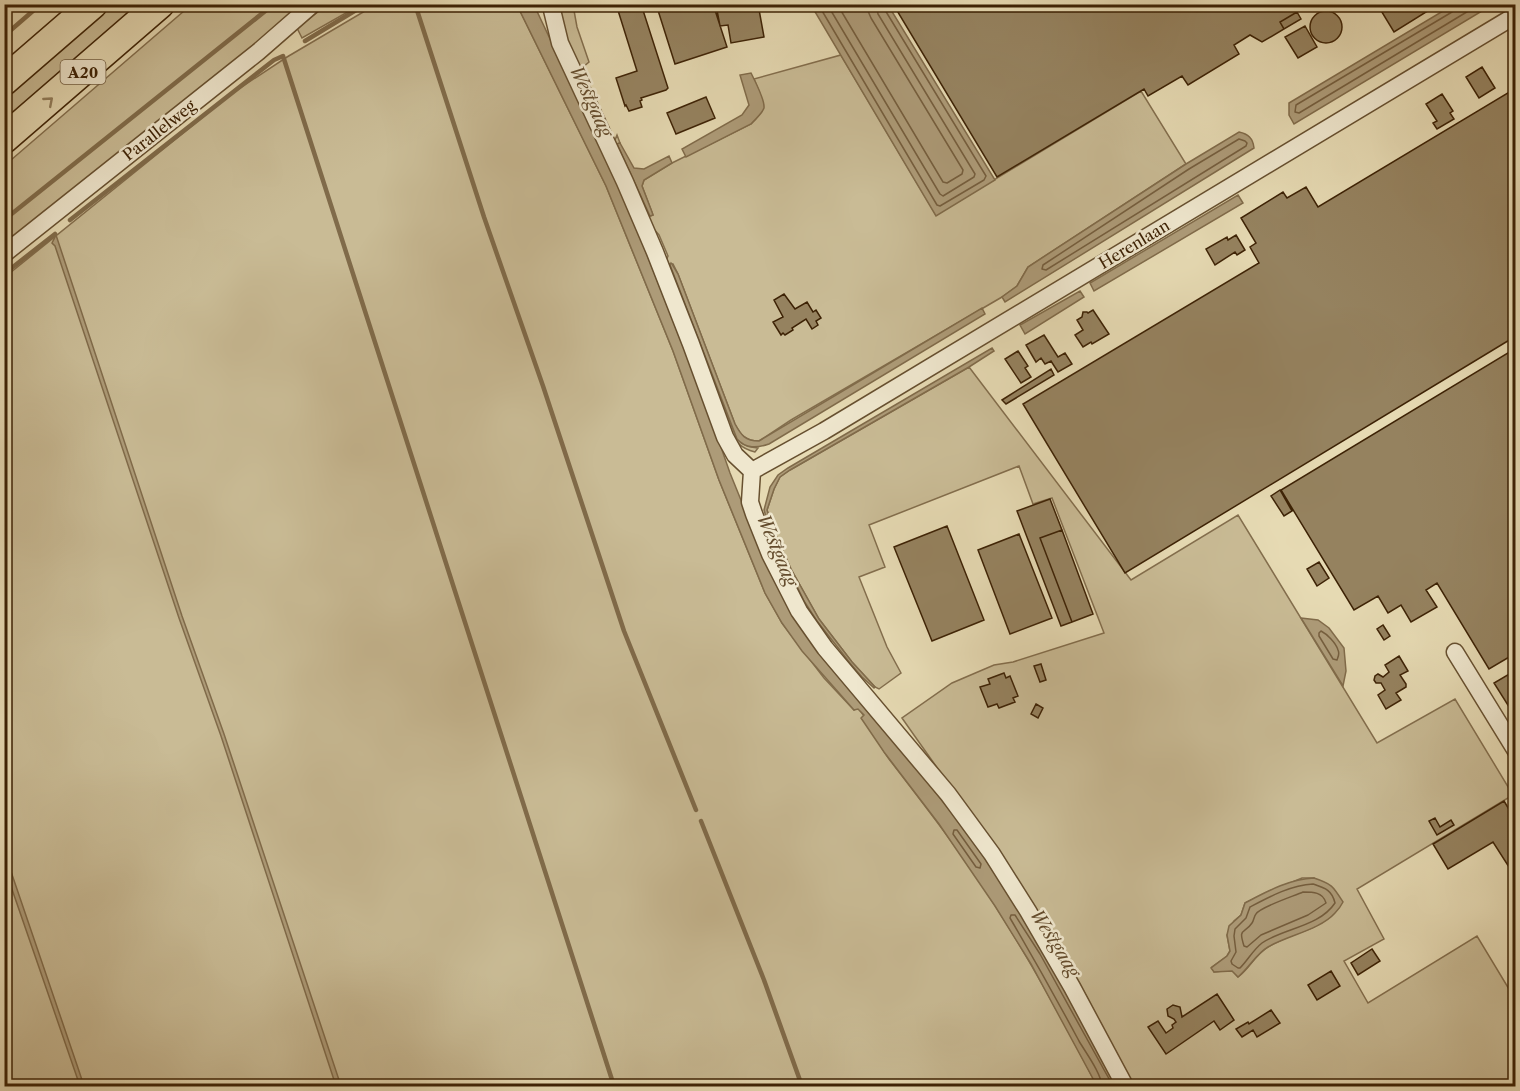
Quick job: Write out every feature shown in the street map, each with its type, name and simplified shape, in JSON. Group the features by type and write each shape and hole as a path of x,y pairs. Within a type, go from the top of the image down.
{"highway":[{"name":"A20","path":"4,81 93,4"},
{"name":"A20","path":"4,139 160,4"}],"street":[{"name":"Parallelweg","path":"4,254 258,52 313,4"},
{"path":"552,4 560,43 655,252 725,437 735,455 752,471 750,502 770,554 798,611 825,648 948,794 992,854 1028,910 1125,1086"},
{"name":"Herenlaan","path":"752,471 834,425 1515,15"},
{"path":"1455,652 1515,751"}],"shaded area":[{"path":"111,5 149,5 5,128 5,96"},
{"path":"191,5 307,5 5,245 4,166"},
{"path":"327,5 360,5 302,38 297,28"},
{"path":"375,5 517,5 606,186 673,351 719,480 765,593 782,623 824,678 854,710 858,708 863,714 889,759 984,888 1036,973 1097,1086 5,1086 5,277 234,92 287,57"},
{"path":"559,5 573,5 577,27 589,62 577,72 572,58"},
{"path":"841,55 936,215 1141,91 1186,164 1028,267 1017,286 1002,297 759,441 744,437 735,424 678,274 673,264 670,264 737,439 744,445 758,448 755,452 739,444 730,430 666,261 668,256 659,235 645,219 613,145 617,135 620,143 617,144 650,216 653,215 642,186 644,180 672,163 751,124 761,112 763,103 754,79"},
{"path":"969,367 1131,580 1238,515 1377,743 1455,699 1513,795 1357,889 1384,939 1344,961 1368,1003 1477,936 1515,999 1515,1086 1133,1086 1053,937 998,854 902,718 952,683 994,665 1013,662 1104,633 1052,498 1033,504 1019,466 869,525 885,567 859,577 887,647 901,673 879,689 852,662 819,619 791,569 773,529 767,510 780,477","holes":["1302,878 1314,878 1314,927 1270,946 1261,952 1238,977 1232,970 1214,972 1212,967 1230,951 1227,935 1234,921 1241,915 1245,903"]}],"water":[{"path":"517,5 534,5 601,147 631,214 760,547 928,783 967,832 1006,890 1045,951 1120,1086 1097,1086 1031,964 995,906 939,824 884,752 861,718 864,715 858,709 854,710 802,651 782,623 765,593 719,480 673,351 606,186"},
{"path":"811,5 888,5 995,180 936,216"},
{"path":"1453,5 1492,5 1294,124 1289,115 1289,103"},
{"path":"751,73 763,100 762,112 751,124 686,157 682,149 742,115 749,105 740,75"},
{"path":"1239,132 1250,137 1254,148 1005,302 1002,297 1017,286 1028,267"},
{"path":"620,143 634,168 644,169 669,156 672,163 644,180 642,186 653,215 650,216 617,144"},
{"path":"1238,195 1243,203 1094,291 1090,283"},
{"path":"56,235 341,1086 336,1086 221,736 179,618 55,246 52,243"},
{"path":"671,263 678,274 735,424 744,437 754,441 759,441 982,308 985,314 769,444 752,447 744,445 737,439"},
{"path":"1080,291 1084,297 1025,334 1020,325"},
{"path":"992,348 994,351 969,367 790,470 780,477 774,489 767,510 791,569 819,619 874,688 850,663 804,601 770,530 764,510 770,487 778,475 788,468"},
{"path":"1301,618 1318,620 1329,628 1344,648 1346,671 1343,686"},
{"path":"5,854 84,1086 80,1086 5,869"},
{"path":"1314,878 1332,886 1343,902 1329,919 1268,947 1238,977 1232,971 1214,972 1211,968 1230,951 1227,935 1229,926 1241,915 1245,903 1287,883"}],"building":[{"path":"616,4 641,4 668,88 641,98 642,107 629,111 625,106 616,78 637,71"},
{"path":"656,4 713,4 727,47 675,64"},
{"path":"758,4 764,37 731,43 728,25 720,26 716,5"},
{"path":"893,4 1292,4 1297,12 1280,22 1284,29 1262,42 1250,35 1234,45 1239,54 1188,85 1182,76 1148,96 1144,89 997,177"},
{"path":"1377,4 1439,4 1394,32"},
{"path":"1326,11 1337,16 1342,27 1337,38 1326,43 1315,38 1310,27 1315,16"},
{"path":"1297,12 1301,19 1284,29 1280,22"},
{"path":"1305,26 1317,47 1298,58 1285,37"},
{"path":"1482,67 1495,88 1479,98 1466,77"},
{"path":"1516,88 1516,336 1125,573 1023,404 1259,263 1250,247 1256,243 1241,218 1283,192 1287,198 1306,187 1318,207"},
{"path":"1442,94 1453,111 1450,113 1454,119 1437,129 1433,123 1437,121 1426,104"},
{"path":"706,97 715,118 676,134 667,113"},
{"path":"1236,235 1245,250 1237,255 1235,252 1215,265 1206,249 1227,237 1228,240"},
{"path":"784,294 795,309 807,302 813,312 816,310 821,318 816,321 818,325 812,329 806,319 792,328 793,330 781,335 773,322 783,317 774,300"},
{"path":"1093,310 1109,334 1083,347 1075,335 1083,330 1077,320 1082,317 1083,312 1088,313"},
{"path":"1044,335 1058,357 1065,353 1072,364 1058,372 1051,361 1045,364 1041,358 1036,362 1026,345"},
{"path":"1516,348 1516,653 1489,669 1437,583 1426,590 1437,607 1411,622 1401,605 1388,613 1378,596 1354,610 1281,490"},
{"path":"1018,351 1028,366 1025,368 1031,377 1021,383 1005,359"},
{"path":"1051,369 1054,375 1006,404 1002,400"},
{"path":"1280,490 1292,511 1284,516 1271,496"},
{"path":"1050,499 1062,530 1040,538 1072,622 1061,626 1017,511"},
{"path":"947,526 984,620 932,641 894,547"},
{"path":"1062,530 1093,614 1072,622 1040,538"},
{"path":"1019,534 1052,618 1010,634 978,550"},
{"path":"1319,562 1329,578 1317,586 1307,569"},
{"path":"1383,625 1390,636 1384,640 1377,629"},
{"path":"1399,656 1408,671 1400,675 1406,687 1396,693 1401,700 1386,709 1378,695 1385,690 1381,683 1376,683 1374,680 1378,674 1383,677 1389,672 1385,665"},
{"path":"1041,664 1046,680 1040,682 1034,666"},
{"path":"1516,670 1516,718 1494,683"},
{"path":"1004,673 1006,678 1010,676 1018,696 1013,698 1015,702 999,708 997,704 988,707 980,687 990,684 988,679"},
{"path":"1036,704 1043,708 1038,718 1031,714"},
{"path":"1504,801 1516,821 1516,878 1493,842 1448,869 1433,844"},
{"path":"1435,818 1440,827 1451,820 1454,825 1437,835 1429,821"},
{"path":"1372,949 1380,961 1358,975 1351,963"},
{"path":"1331,971 1340,986 1317,1000 1308,985"},
{"path":"1217,994 1234,1020 1220,1030 1214,1021 1166,1054 1148,1027 1158,1021 1166,1033 1173,1028 1172,1025 1176,1022 1168,1016 1167,1009 1173,1005 1180,1007 1182,1017"},
{"path":"1271,1010 1280,1023 1257,1037 1253,1030 1242,1037 1236,1029 1248,1022 1249,1024"}],"waterway":[{"path":"4,36 41,4"},
{"path":"4,220 274,4"},
{"path":"305,41 366,4"},
{"path":"415,4 484,217 624,631 696,810"},
{"path":"70,220 274,60 283,56 614,1086"},
{"path":"4,274 55,234"},
{"path":"701,821 764,980 802,1086"}],"water label":[{"name":"Westgaag","path":"591,101"},
{"name":"Westgaag","path":"777,550"},
{"name":"Westgaag","path":"1055,943"}]}
